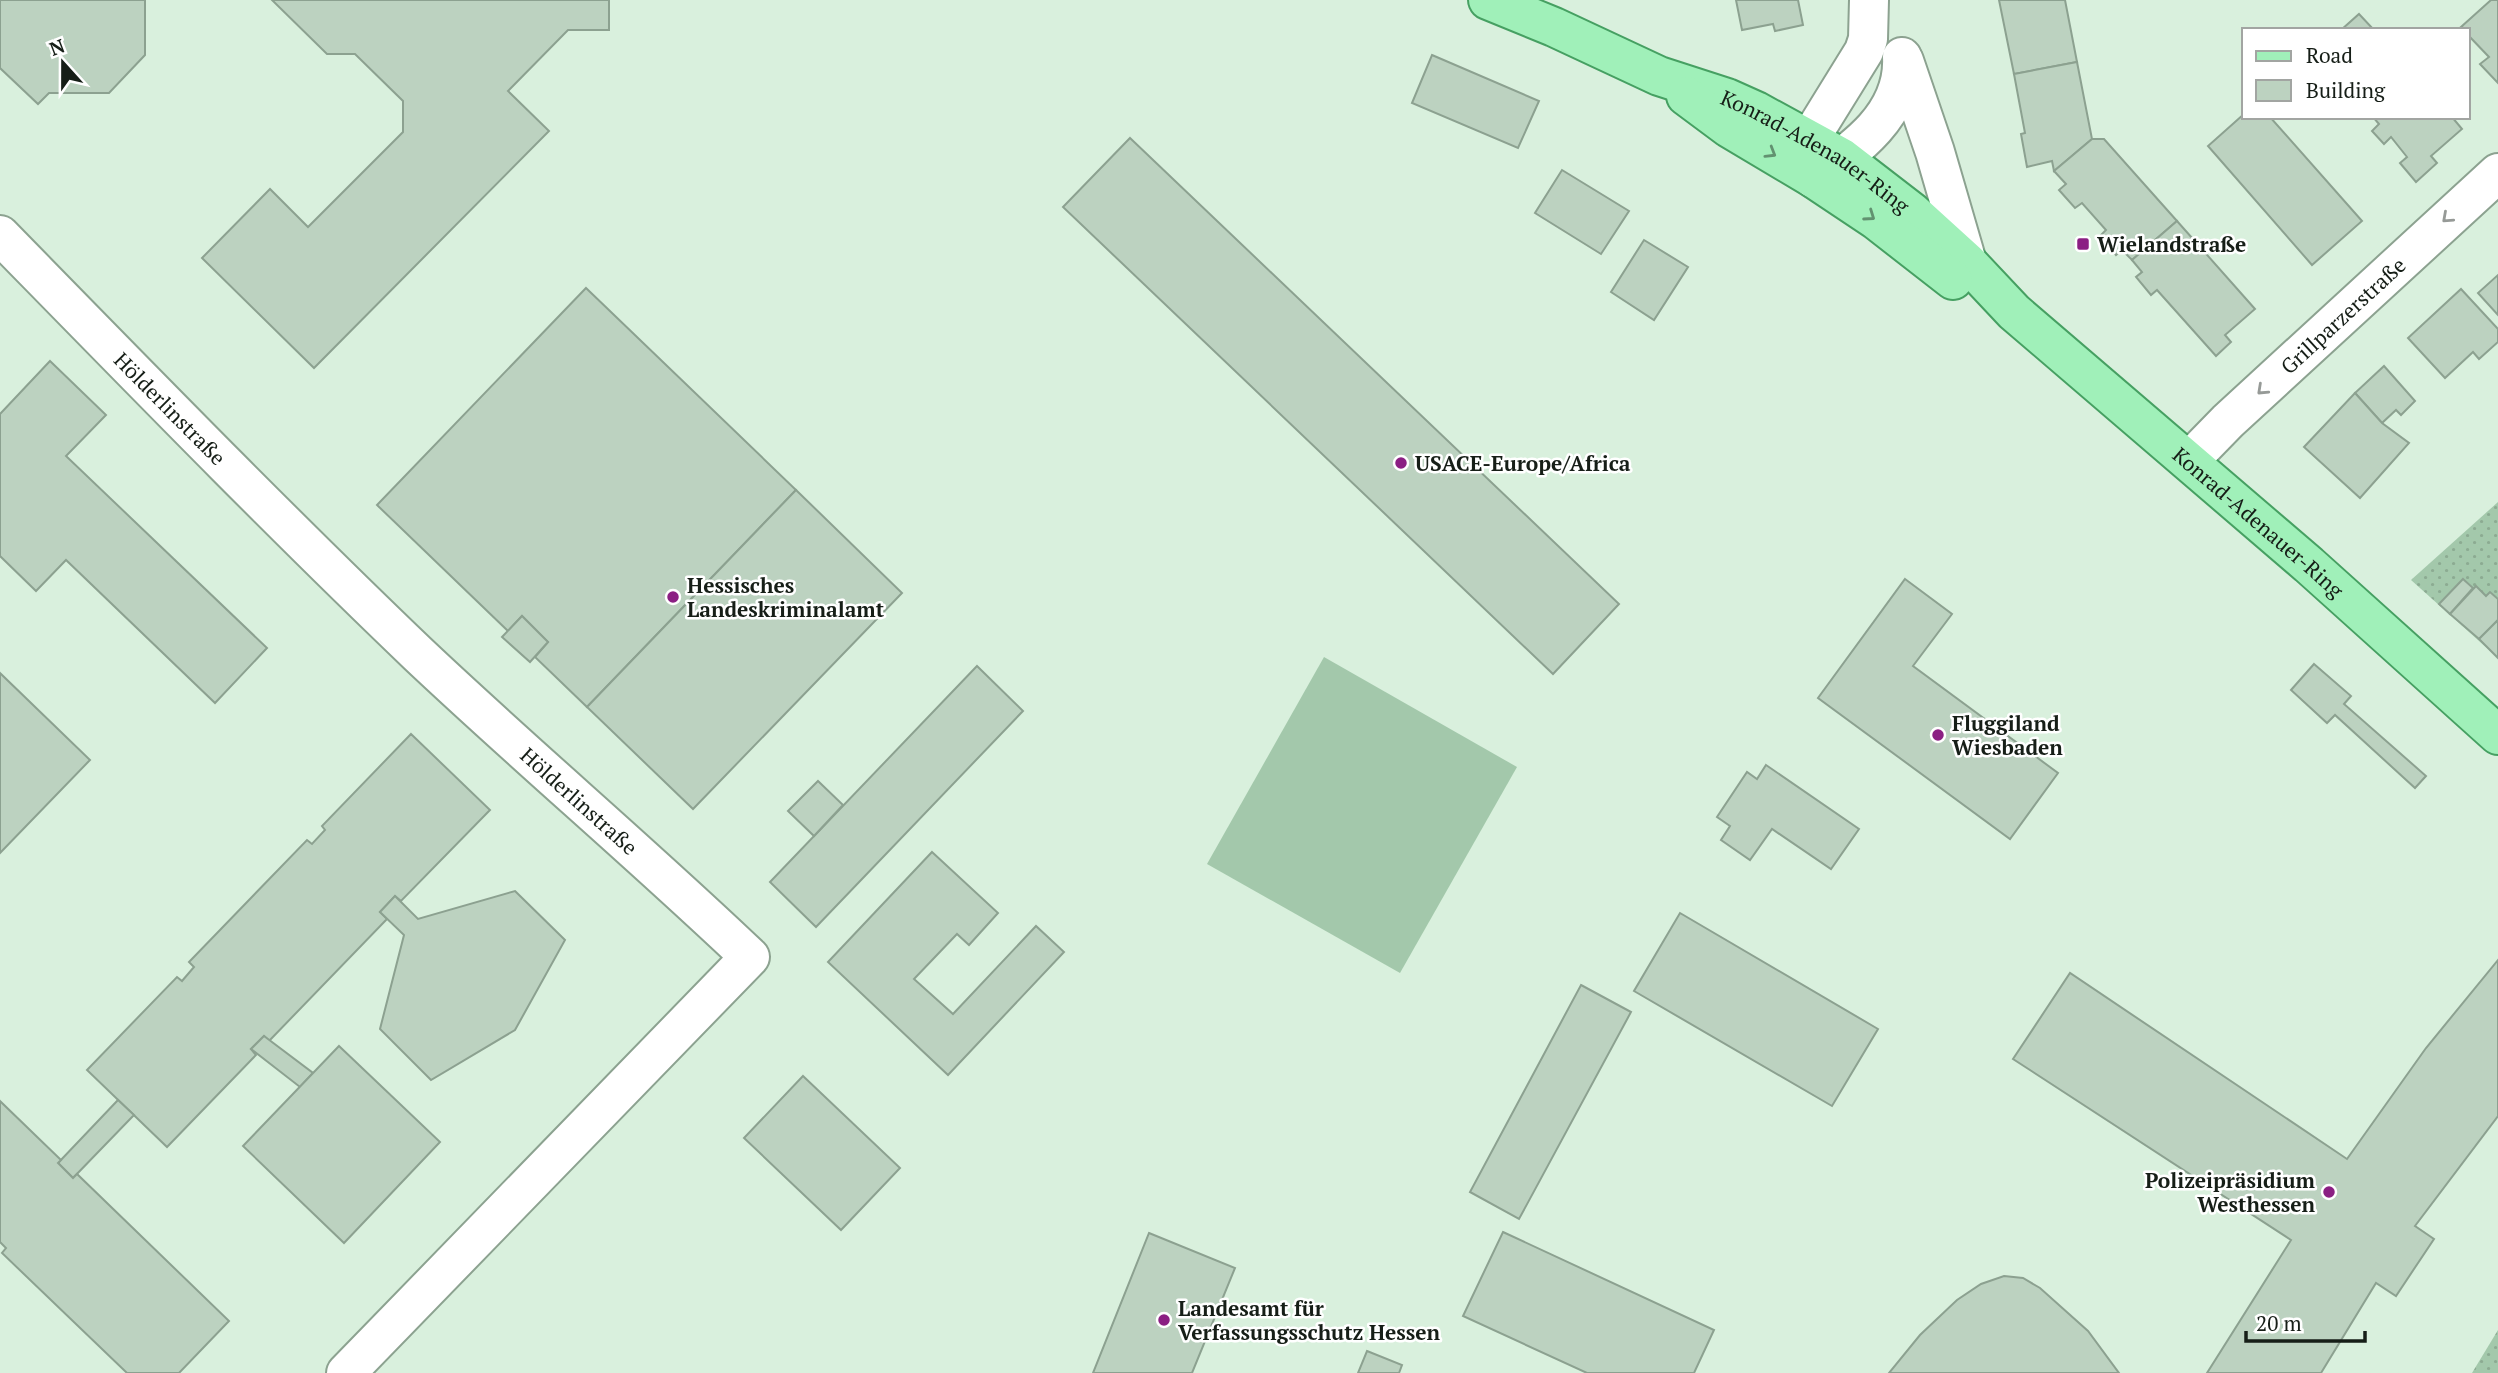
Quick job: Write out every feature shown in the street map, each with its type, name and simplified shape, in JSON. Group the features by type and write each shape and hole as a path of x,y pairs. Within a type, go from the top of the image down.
{"main road":[{"name":"Konrad-Adenauer-Ring","path":"1488,0 1555,27 1659,76 1727,98 1809,140"},
{"name":"Konrad-Adenauer-Ring","path":"1659,76 1729,128 1828,168 1912,212 1968,262 2014,312 2189,461 2498,735"},
{"name":"Konrad-Adenauer-Ring","path":"1828,168 1875,220 1952,280 2014,312"}],"street":[{"path":"1869,0 1868,39 1864,51 1809,140 1828,168 1880,122 1895,101 1903,72 1902,57"},
{"path":"1880,0 1935,152 1968,262"},
{"name":"Grillparzerstraße","path":"2189,461 2228,421 2498,173"},
{"name":"Hölderlinstraße","path":"0,235 248,487 419,654 750,957 345,1373"}],"green space":[{"path":"2498,502 2498,658 2411,580"},
{"path":"1324,657 1517,767 1400,973 1207,864"},
{"path":"2498,1330 2498,1373 2472,1373"}],"building":[{"path":"0,0 145,0 145,55 109,93 49,93 38,104 0,68"},
{"path":"272,0 609,0 609,30 568,30 508,91 549,131 314,368 202,258 270,189 308,227 403,132 403,101 355,54 327,54"},
{"path":"1736,0 1798,0 1803,25 1775,31 1773,24 1742,30"},
{"path":"1999,0 2065,0 2077,62 2014,74"},
{"path":"2491,0 2498,0 2498,83 2480,64 2489,57 2470,37 2470,28 2461,27"},
{"path":"2359,14 2372,28 2343,28"},
{"path":"1432,55 1539,101 1518,148 1412,103"},
{"path":"2077,62 2092,139 2054,171 2052,161 2027,167 2021,134 2025,133 2014,74"},
{"path":"2242,116 2242,119 2272,119 2362,221 2312,265 2208,146"},
{"path":"2375,119 2454,119 2462,129 2431,156 2437,163 2416,182 2400,163 2407,157 2391,137 2384,144 2372,131 2379,124"},
{"name":"USACE-Europe/Africa","path":"1130,138 1619,604 1553,674 1063,207"},
{"path":"2092,139 2104,139 2177,221 2132,260 2122,250 2116,255 2100,236 2106,230 2082,203 2075,208 2059,190 2066,184 2054,171"},
{"path":"1562,170 1629,211 1601,254 1535,213"},
{"path":"2177,221 2255,309 2225,335 2231,342 2216,356 2157,290 2151,295 2136,277 2142,272 2132,260"},
{"path":"1644,240 1688,267 1654,320 1611,292"},
{"path":"2498,275 2498,315 2478,293"},
{"path":"586,288 796,490 587,707 535,657 548,642 522,616 508,631 377,505"},
{"path":"2461,289 2498,329 2498,342 2479,359 2473,352 2445,378 2408,338"},
{"path":"50,361 106,415 66,456 267,648 215,703 66,560 36,591 0,556 0,414"},
{"path":"2384,366 2415,401 2401,415 2396,410 2382,423 2355,393"},
{"path":"2355,393 2382,423 2409,443 2360,498 2304,447"},
{"path":"796,490 902,593 693,809 587,707"},
{"name":"Fluggiland Wiesbaden","path":"1905,579 1952,614 1913,666 2058,773 2010,839 1818,698"},
{"path":"2463,579 2473,588 2450,614 2439,604"},
{"path":"2476,586 2486,596 2490,592 2498,599 2498,620 2479,639 2450,614"},
{"path":"522,616 548,642 530,662 502,637"},
{"path":"2497,621 2498,623 2498,658 2479,639"},
{"path":"2314,664 2351,696 2344,704 2426,776 2415,788 2335,715 2327,723 2291,690"},
{"path":"977,666 1023,711 816,927 770,882"},
{"path":"0,673 90,760 0,853"},
{"path":"411,734 490,810 401,901 395,896 380,912 387,919 269,1041 264,1036 251,1049 256,1055 167,1147 87,1070 177,977 182,981 194,967 189,962 307,840 312,844 325,830 322,826"},
{"path":"1766,765 1859,829 1831,869 1772,829 1750,860 1721,840 1730,826 1717,817 1747,772 1757,779"},
{"path":"818,781 843,805 814,836 788,811"},
{"path":"932,852 998,913 969,945 957,934 914,979 953,1014 1036,926 1064,952 948,1075 828,962"},
{"path":"515,891 565,940 515,1030 431,1080 380,1029 404,935 380,912 395,896 418,919"},
{"path":"1680,913 1878,1029 1832,1106 1634,991"},
{"name":"Polizeipräsidium Westhessen","path":"2498,960 2498,1116 2415,1226 2434,1239 2396,1296 2376,1283 2321,1373 2207,1373 2291,1240 2013,1059 2070,973 2347,1159 2426,1048"},
{"path":"1581,985 1631,1012 1519,1219 1470,1192"},
{"path":"264,1036 313,1073 300,1087 251,1049"},
{"path":"339,1046 440,1142 344,1243 243,1146"},
{"path":"803,1076 900,1168 841,1230 744,1138"},
{"path":"118,1100 134,1115 73,1178 58,1163"},
{"path":"0,1101 61,1160 58,1163 73,1178 77,1174 229,1321 179,1373 127,1373 2,1253 6,1248 0,1242"},
{"path":"1503,1232 1714,1330 1694,1373 1587,1373 1463,1316"},
{"name":"Landesamt für Verfassungsschutz Hessen","path":"1149,1233 1235,1268 1192,1373 1093,1373"},
{"path":"2004,1276 2023,1278 2040,1288 2088,1331 2119,1373 1889,1373 1920,1335 1957,1300 1981,1284"},
{"path":"1367,1351 1402,1365 1399,1373 1358,1373"}],"place":[{"name":"Wielandstraße","path":"2083,244"},
{"name":"USACE-Europe/Africa","path":"1401,463"},
{"name":"Hessisches Landeskriminalamt","path":"673,597"},
{"name":"Fluggiland Wiesbaden","path":"1938,735"},
{"name":"Polizeipräsidium Westhessen","path":"2329,1192"},
{"name":"Landesamt für Verfassungsschutz Hessen","path":"1164,1320"}]}
